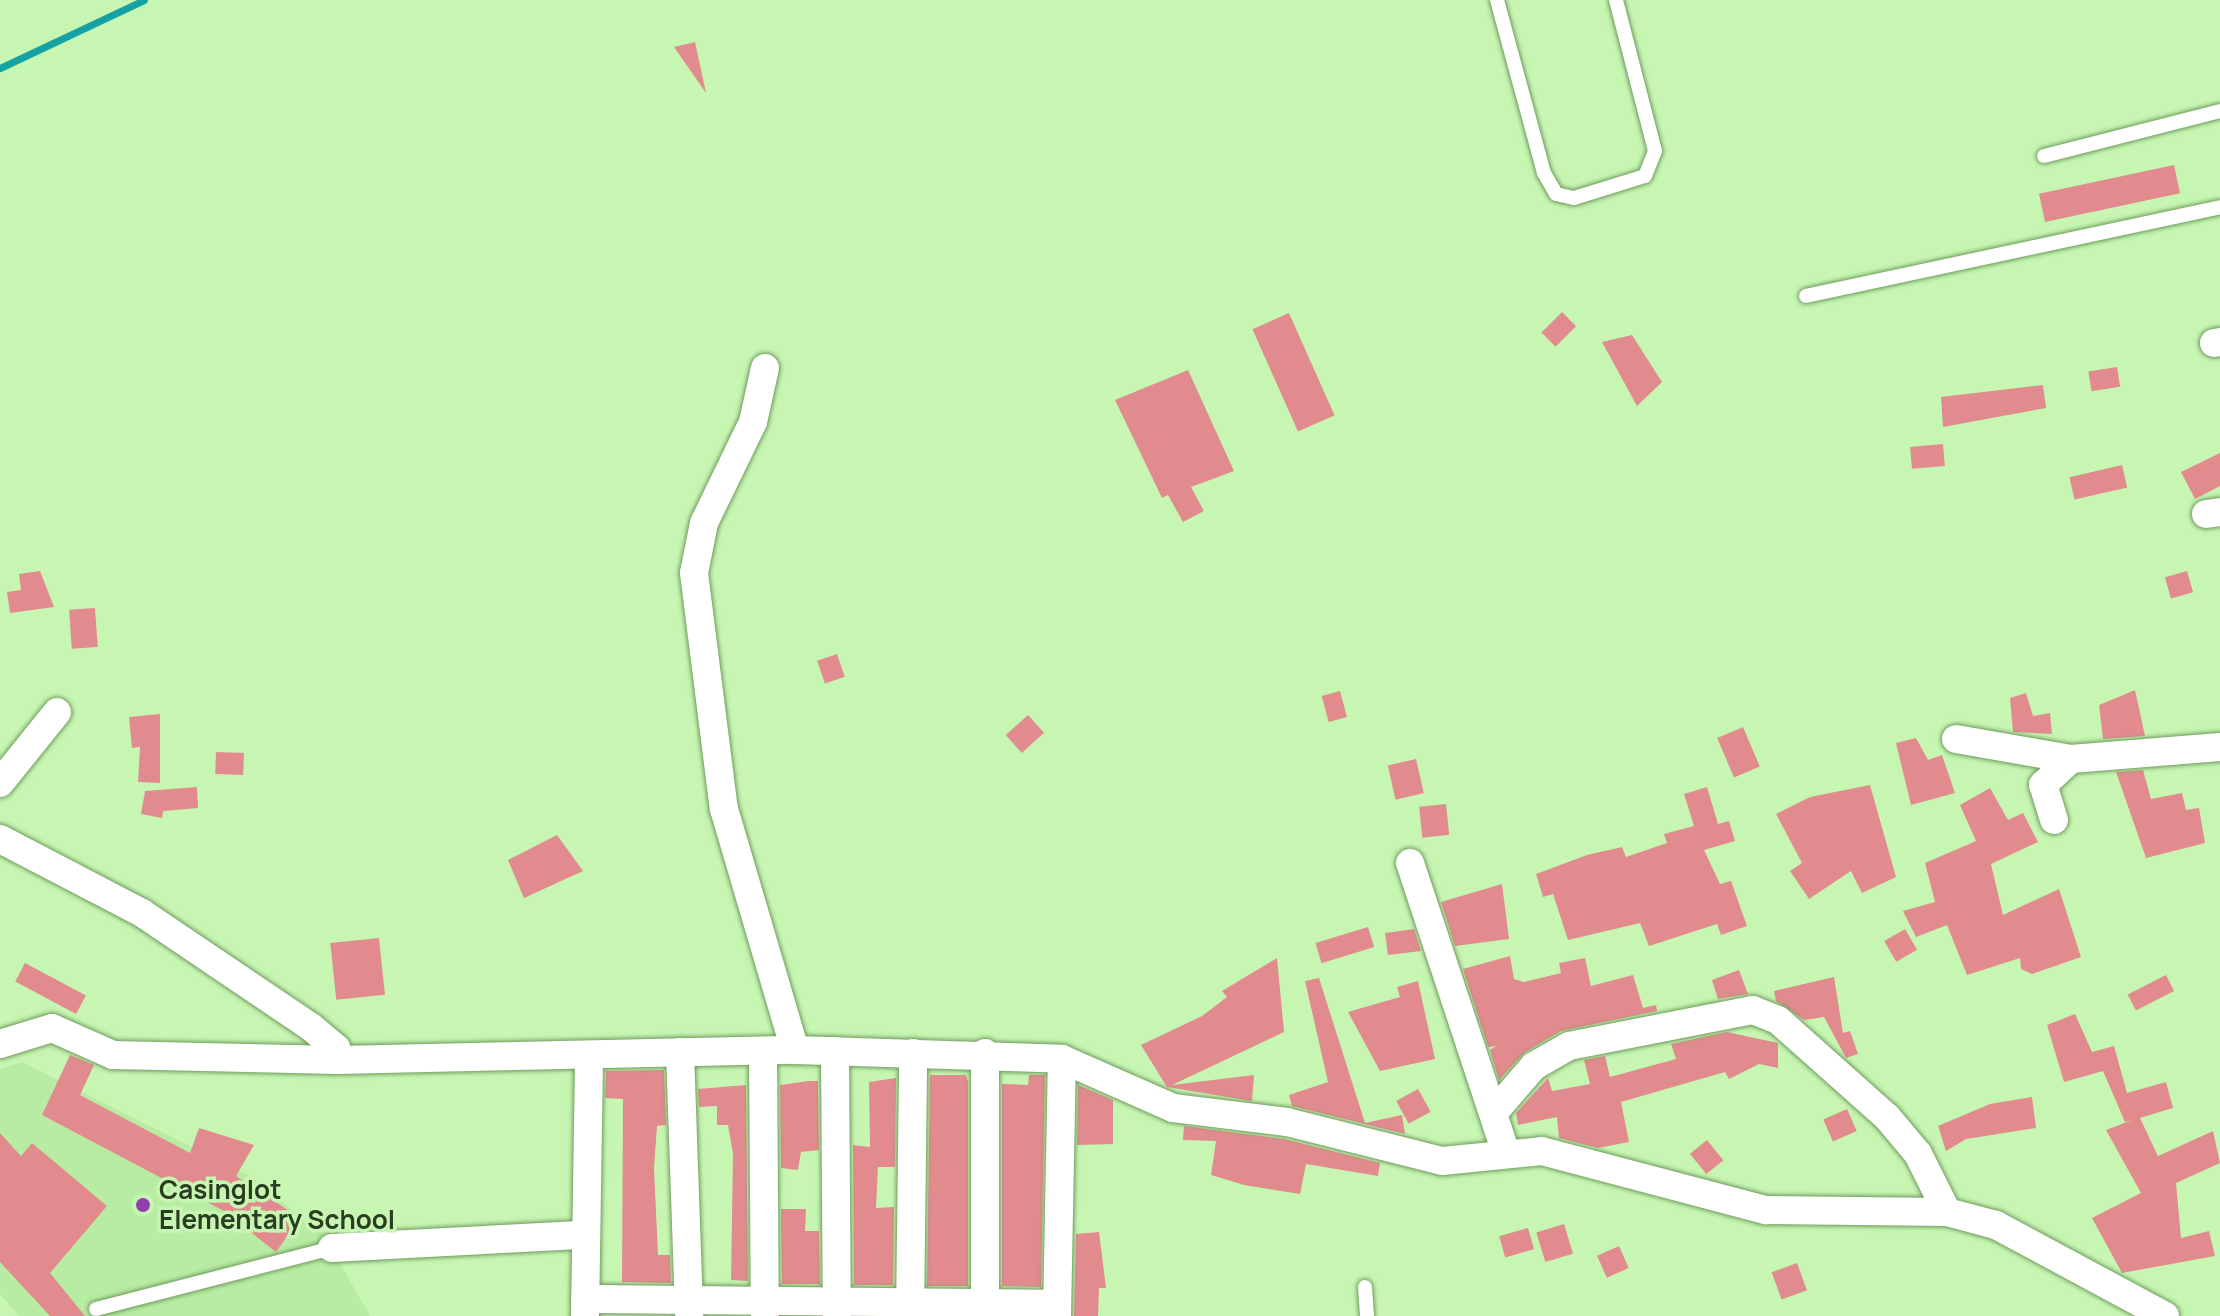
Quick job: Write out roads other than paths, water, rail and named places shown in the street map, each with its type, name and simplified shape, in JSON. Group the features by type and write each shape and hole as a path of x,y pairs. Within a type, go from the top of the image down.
{"street":[{"path":"765,368 753,422 704,523 694,573 724,809 795,1050"},
{"path":"0,783 57,712"},
{"path":"1956,739 2071,759 2220,747"},
{"path":"2054,820 2043,785 2071,759"},
{"path":"0,839 142,913 311,1027 336,1048 338,1060"},
{"path":"1410,863 1495,1111 1505,1151"},
{"path":"1495,1111 1534,1066 1569,1046 1753,1010 1778,1020 1887,1117 1918,1154 1947,1212"},
{"path":"0,1044 52,1028 113,1055 338,1060 795,1050 985,1053 1062,1059 1185,1110 1287,1122 1442,1161 1505,1151 1572,1155 1766,1210 1947,1212 1996,1225 2165,1316"},
{"path":"835,1051 837,1308"},
{"path":"680,1052 689,1307"},
{"path":"763,1052 765,1307"},
{"path":"910,1308 913,1053"},
{"path":"985,1053 985,1308"},
{"path":"589,1056 585,1308 1057,1310 1062,1059"},
{"path":"332,1248 584,1235"}],"lane":[{"path":"1497,0 1544,173 1556,194 1574,198 1645,176 1655,151 1616,0"},
{"path":"2044,156 2220,111"},
{"path":"1806,296 2220,207"},
{"path":"96,1309 332,1248"},
{"path":"1365,1287 1367,1316"}],"waterway":[{"path":"0,68 144,0"}],"place":[{"name":"Casinglot Elementary School","path":"143,1205"}]}
